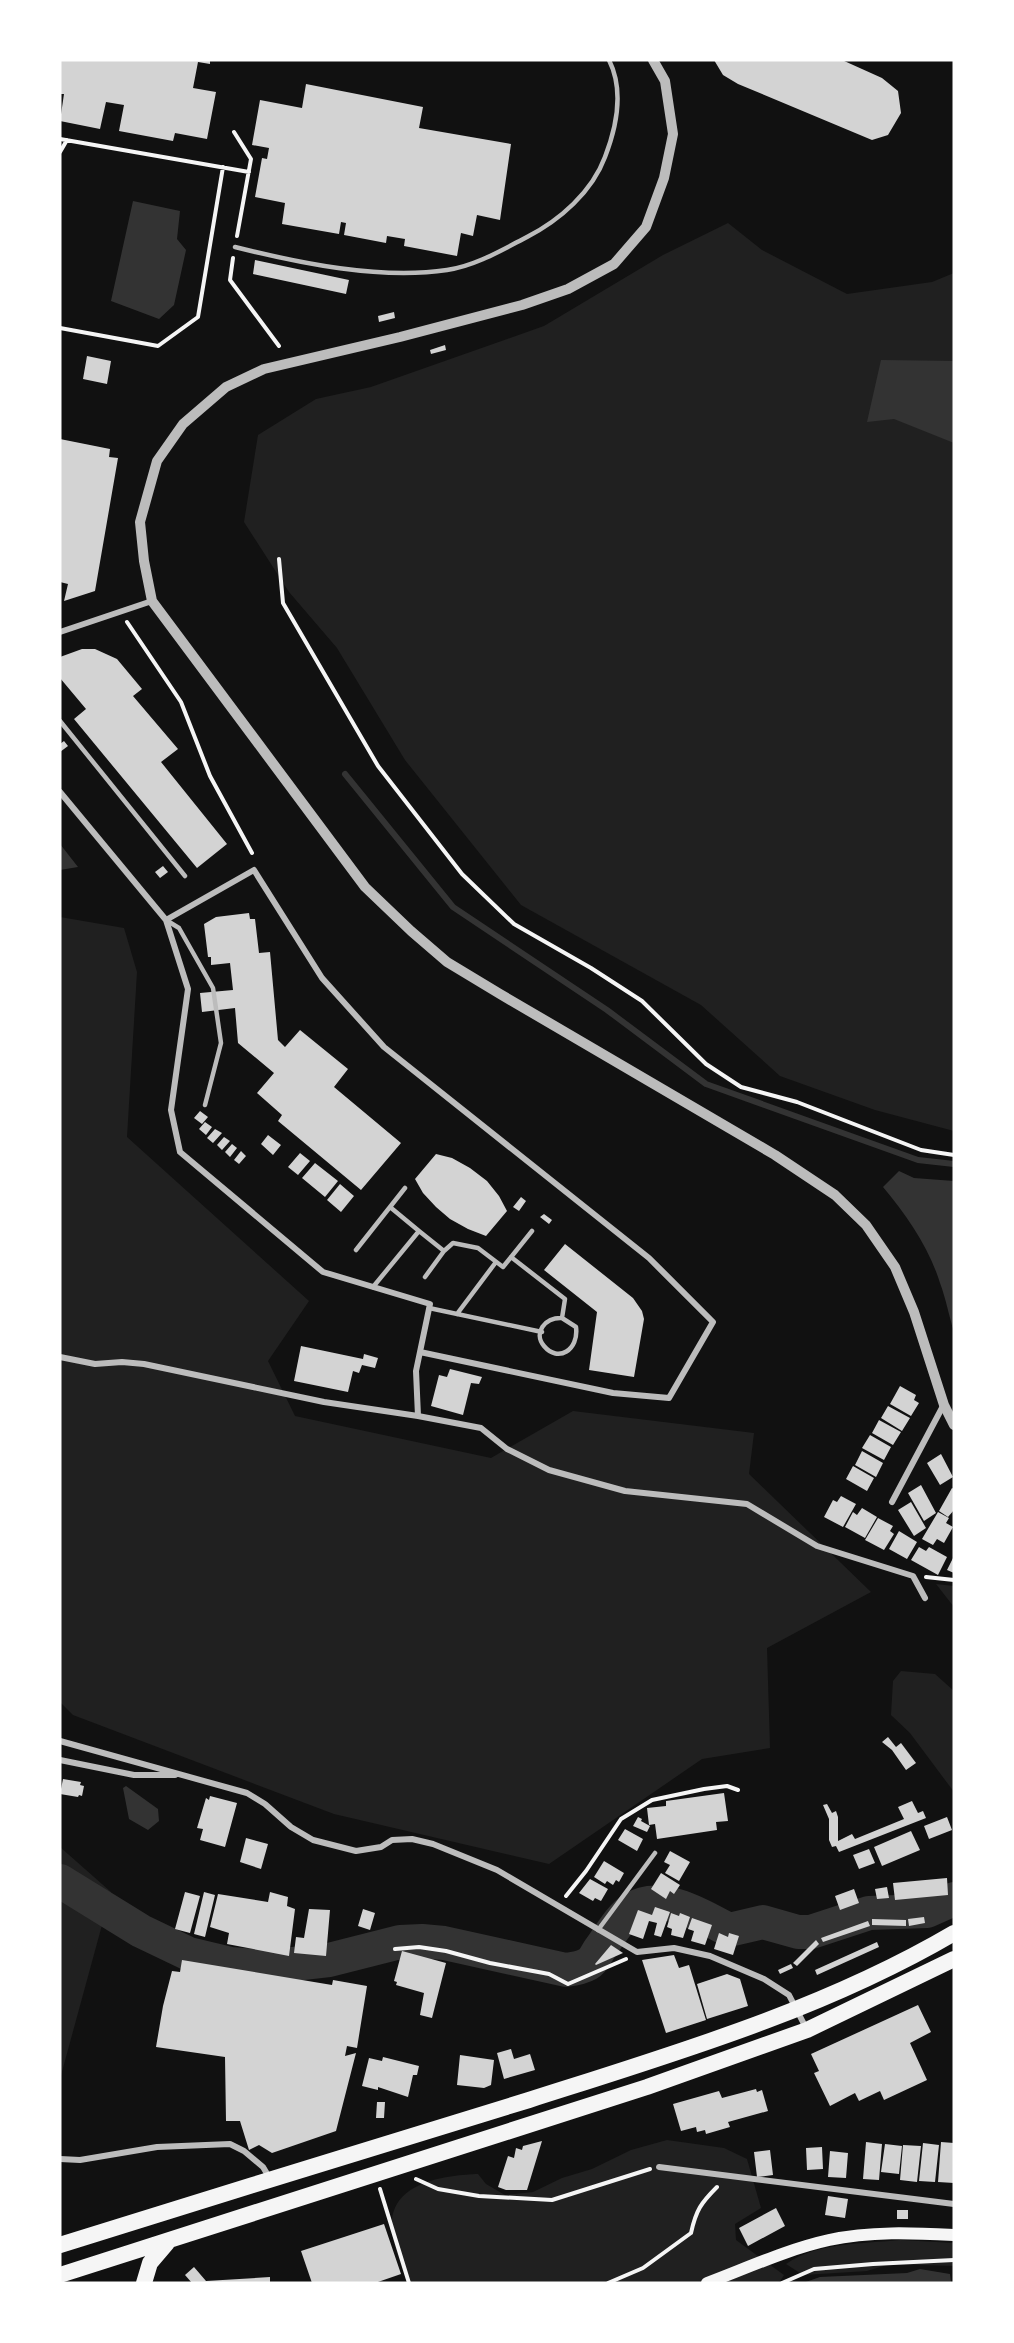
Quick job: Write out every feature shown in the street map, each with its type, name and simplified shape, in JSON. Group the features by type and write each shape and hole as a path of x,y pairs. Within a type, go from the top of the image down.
{"highway":[{"path":"60,2245 640,2065 797,2008 862,1980 954,1933"},
{"path":"60,2275 647,2087 807,2030 954,1959"},
{"path":"144,2283 150,2263 168,2242"}],"main road":[{"path":"707,2283 831,2239 891,2232 954,2235"}],"street":[{"path":"653,60 664,81 673,134 664,178 646,227 614,264 568,289 522,305 264,369 226,387 183,424 157,461 140,522 144,561 152,601 365,887 411,931 447,962 775,1155 835,1195 866,1225 899,1276 914,1312 944,1405 954,1425"},
{"path":"60,632 152,601"},
{"path":"60,792 166,920 188,989 171,1110 180,1152 323,1272 430,1304 416,1371 418,1416"},
{"path":"166,920 254,870 322,978 384,1047 649,1258 713,1322 669,1398 613,1393 420,1352"},
{"path":"60,1357 95,1364 122,1362 144,1364 324,1402 481,1428 507,1449 549,1470 625,1491 747,1504 817,1545 913,1576 925,1598"},
{"path":"892,1502 944,1405"},
{"path":"60,1741 247,1793 265,1804 291,1827 313,1840 356,1851 381,1847 392,1840 412,1839 432,1844 497,1870 637,1952 674,1948 710,1956 764,1979 789,1995 807,2030"},
{"path":"60,1760 134,1775 182,1775"},
{"path":"60,2159 80,2160 157,2147 230,2144 244,2151 263,2168 271,2180"},
{"path":"659,2167 954,2204"}],"lane":[{"path":"235,247 282,259 336,268 390,272 448,270 490,256 545,227 574,203 600,171 612,141 618,105 616,74 609,60"},
{"path":"60,721 185,876"},
{"path":"166,920 179,928 213,988 221,1043 205,1105"},
{"path":"356,1250 405,1188"},
{"path":"390,1207 444,1251"},
{"path":"373,1287 419,1231"},
{"path":"424,1277 453,1243 478,1248 503,1267 532,1231"},
{"path":"511,1257 565,1299 562,1318"},
{"path":"457,1314 496,1262"},
{"path":"429,1308 542,1332"},
{"path":"553,1317 562,1318 576,1327 575,1343 571,1350 561,1353 544,1346 542,1326 553,1317"},
{"path":"601,1931 655,1853"}],"path":[{"path":"60,139 249,172"},
{"path":"60,152 67,140"},
{"path":"60,328 158,346 198,317 223,167"},
{"path":"279,560 283,603 378,766 462,874 514,924 591,968 642,1001 706,1064 741,1087 798,1102 921,1150 954,1155"},
{"path":"127,622 181,702 210,776 252,853"},
{"path":"913,1576 954,1580"},
{"path":"558,1906 586,1871 621,1819 652,1800 715,1787 727,1786 738,1790"},
{"path":"395,1949 419,1947 446,1951 490,1963 549,1974 568,1984 637,1952"},
{"path":"410,2177 438,2189 478,2196 552,2200 659,2167"},
{"path":"608,2283 643,2268 691,2233 695,2213 701,2202 729,2175"},
{"path":"379,2188 409,2283"},
{"path":"782,2283 814,2269 954,2260"}],"shaded area":[{"path":"133,201 180,211 177,239 186,250 174,305 159,319 111,301"},
{"path":"728,223 762,250 847,294 932,282 954,273 954,1131 875,1110 780,1076 701,1005 521,905 405,760 337,648 289,592 244,522 258,435 316,399 371,387 544,326 663,255"},
{"path":"881,360 954,361 954,443 894,419 867,422"},
{"path":"60,844 78,867 60,870"},
{"path":"60,917 124,928 137,972 127,1137 309,1301 268,1361 295,1416 491,1458 573,1411 754,1433 749,1474 871,1592 767,1648 770,1748 702,1759 549,1864 334,1814 73,1715 60,1702"},
{"path":"899,1171 914,1178 954,1181 954,1332 930,1257 909,1221 883,1187"},
{"path":"936,1584 954,1586 954,1607"},
{"path":"901,1671 935,1674 954,1691 954,1792 910,1733 891,1715 893,1681"},
{"path":"126,1786 158,1809 159,1821 148,1830 129,1819 123,1788"},
{"path":"60,1847 111,1892 60,2079"},
{"path":"667,2140 724,2148 747,2159 761,2208 735,2224 736,2240 784,2275 779,2283 407,2283 394,2243 392,2220 403,2196 413,2189 425,2183 452,2176 478,2174 486,2184 505,2195 533,2192 562,2178 592,2169 631,2150"},
{"path":"900,2240 954,2243 954,2266 890,2264 867,2271 803,2275 786,2264 798,2257 826,2248"},
{"path":"920,2269 950,2274 951,2282 954,2283 803,2283 820,2277 907,2273"}],"building":[{"path":"60,60 210,60 210,64 198,62 193,88 216,92 207,139 175,133 173,141 119,131 124,105 106,102 100,129 60,121 64,94 60,94"},
{"path":"714,60 842,60 882,78 898,91 901,113 888,135 872,140 738,84 723,75"},
{"path":"306,84 423,107 419,128 511,144 500,220 477,215 473,236 461,233 457,256 404,246 405,239 387,236 386,243 344,235 346,223 341,222 339,234 282,224 285,203 255,197 262,158 267,159 269,148 252,145 260,100 302,108"},
{"path":"255,260 349,280 346,294 253,274"},
{"path":"394,312 395,318 379,322 378,316"},
{"path":"445,345 446,350 431,354 430,350"},
{"path":"87,356 111,361 107,384 83,379"},
{"path":"60,439 110,449 109,457 118,458 95,591 64,601 68,584 60,582"},
{"path":"82,649 95,649 117,659 142,689 133,696 178,749 161,762 227,844 197,868 74,719 86,709 60,678 60,657"},
{"path":"64,741 68,746 60,752 60,744"},
{"path":"163,866 168,872 160,878 155,872"},
{"path":"249,913 250,919 255,919 259,953 270,952 278,1040 285,1047 300,1030 348,1069 334,1087 401,1143 361,1190 278,1121 282,1115 257,1093 274,1073 238,1043 235,1008 202,1012 200,993 233,990 230,963 211,965 204,924 216,917"},
{"path":"200,1111 208,1117 202,1124 194,1118"},
{"path":"205,1122 212,1127 206,1135 199,1129"},
{"path":"215,1129 222,1133 213,1143 207,1138"},
{"path":"268,1135 281,1145 273,1155 261,1144"},
{"path":"224,1137 230,1141 222,1150 217,1145"},
{"path":"232,1144 237,1148 230,1157 225,1152"},
{"path":"241,1151 246,1156 239,1164 234,1160"},
{"path":"300,1153 310,1161 298,1175 288,1167"},
{"path":"436,1154 452,1158 470,1168 487,1181 499,1196 507,1211 486,1236 450,1219 423,1193 415,1179"},
{"path":"315,1163 338,1181 325,1197 302,1178"},
{"path":"340,1184 354,1196 341,1212 327,1200"},
{"path":"521,1197 526,1201 519,1211 513,1207"},
{"path":"544,1214 552,1220 549,1224 540,1217"},
{"path":"565,1244 633,1298 642,1311 644,1319 634,1377 589,1370 597,1312 544,1270"},
{"path":"301,1346 363,1359 364,1354 378,1358 375,1368 362,1365 359,1373 353,1371 348,1392 294,1381"},
{"path":"450,1369 482,1377 479,1384 471,1383 463,1415 431,1406 439,1375 447,1377"},
{"path":"900,1386 916,1395 914,1400 919,1403 911,1416 890,1404"},
{"path":"888,1406 910,1418 902,1431 881,1418"},
{"path":"879,1420 901,1432 893,1445 872,1433"},
{"path":"870,1435 891,1447 884,1460 862,1448"},
{"path":"862,1451 883,1463 876,1477 855,1465"},
{"path":"941,1454 953,1477 940,1485 927,1463"},
{"path":"853,1466 874,1478 867,1491 846,1479"},
{"path":"921,1485 936,1513 924,1521 908,1493"},
{"path":"952,1488 954,1489 954,1510 948,1517 939,1511"},
{"path":"841,1496 856,1504 843,1527 824,1517 833,1500 837,1502"},
{"path":"911,1502 926,1528 914,1536 898,1510"},
{"path":"862,1508 877,1517 865,1538 845,1527 853,1512 857,1515"},
{"path":"938,1512 949,1518 946,1523 953,1527 944,1543 937,1539 933,1545 922,1539"},
{"path":"878,1518 893,1526 890,1531 894,1534 884,1550 865,1540"},
{"path":"899,1531 917,1542 907,1559 889,1549"},
{"path":"919,1547 926,1551 929,1547 947,1557 938,1575 911,1560"},
{"path":"954,1556 954,1573 947,1570"},
{"path":"888,1737 896,1747 901,1743 916,1763 906,1770 892,1750 882,1742"},
{"path":"63,1779 81,1782 80,1785 84,1786 82,1796 60,1794"},
{"path":"724,1793 728,1821 716,1822 717,1830 657,1839 655,1824 649,1825 647,1808 666,1806 666,1801"},
{"path":"210,1796 237,1803 225,1847 200,1840 203,1829 197,1828 206,1798 209,1800"},
{"path":"912,1801 918,1813 923,1811 926,1818 839,1852 836,1846 832,1847 829,1840 829,1819 823,1805 827,1804 832,1813 836,1811 838,1841 852,1834 855,1839 904,1819 898,1807"},
{"path":"638,1817 650,1826 647,1832 633,1826"},
{"path":"947,1817 952,1830 929,1839 924,1826"},
{"path":"625,1829 643,1839 637,1851 618,1840"},
{"path":"911,1831 920,1850 882,1866 874,1847"},
{"path":"246,1838 268,1844 261,1869 240,1862"},
{"path":"869,1849 875,1863 859,1869 853,1855"},
{"path":"670,1851 690,1862 679,1881 665,1873 670,1865 664,1862"},
{"path":"604,1861 624,1873 619,1882 616,1880 613,1885 607,1881 605,1884 594,1877"},
{"path":"661,1873 680,1885 674,1894 670,1891 666,1899 651,1889"},
{"path":"947,1878 948,1895 895,1900 893,1883"},
{"path":"590,1879 608,1889 601,1901 595,1898 593,1901 579,1893"},
{"path":"887,1887 889,1898 877,1899 875,1889"},
{"path":"854,1889 859,1903 840,1910 835,1896"},
{"path":"185,1892 200,1896 190,1933 175,1929"},
{"path":"204,1892 215,1895 205,1937 194,1934"},
{"path":"270,1892 288,1897 287,1906 295,1909 289,1956 227,1944 229,1933 210,1927 218,1894 268,1902"},
{"path":"655,1907 670,1912 661,1937 654,1935 657,1923 649,1921 643,1939 629,1934 638,1910 652,1915"},
{"path":"309,1909 330,1910 326,1956 294,1953 296,1937 304,1938"},
{"path":"363,1909 375,1913 370,1930 358,1926"},
{"path":"671,1913 679,1916 680,1913 690,1917 683,1938 671,1935 672,1929 667,1927"},
{"path":"924,1917 925,1923 909,1926 908,1919"},
{"path":"692,1918 712,1925 705,1945 691,1941 694,1931 688,1929"},
{"path":"872,1919 906,1920 906,1926 872,1925"},
{"path":"868,1921 870,1926 823,1942 821,1938"},
{"path":"719,1933 728,1937 729,1933 739,1936 733,1955 714,1949"},
{"path":"816,1940 819,1944 797,1966 793,1963"},
{"path":"877,1942 879,1947 817,1975 815,1970"},
{"path":"611,1945 623,1953 596,1965 595,1964"},
{"path":"402,1951 446,1963 432,2018 420,2015 424,1993 396,1985 397,1982 394,1981"},
{"path":"674,1955 679,1968 689,1965 706,2020 666,2033 642,1960"},
{"path":"182,1960 332,1985 333,1980 367,1986 357,2048 347,2046 345,2056 356,2053 336,2131 272,2153 259,2145 249,2150 240,2121 226,2121 225,2057 156,2047 172,1971 180,1972"},
{"path":"791,1964 793,1968 780,1974 778,1970"},
{"path":"727,1974 740,1979 748,2006 707,2019 697,1984"},
{"path":"918,2005 931,2032 910,2043 927,2080 884,2100 880,2091 859,2101 855,2093 830,2106 814,2073 819,2071 811,2054"},
{"path":"511,2049 514,2059 530,2054 535,2070 504,2079 497,2053"},
{"path":"460,2055 494,2060 491,2085 484,2088 457,2085"},
{"path":"383,2057 419,2066 417,2075 413,2075 408,2097 378,2087 378,2090 362,2086 369,2058 382,2061"},
{"path":"756,2089 757,2092 762,2090 768,2111 728,2122 730,2127 706,2134 705,2130 697,2132 696,2127 681,2131 673,2104 719,2091 722,2098"},
{"path":"377,2102 385,2102 384,2118 376,2118"},
{"path":"542,2141 527,2190 506,2190 498,2187 508,2156 514,2158 516,2148 522,2150 523,2146"},
{"path":"866,2142 882,2144 879,2180 863,2179"},
{"path":"941,2142 954,2143 954,2183 938,2182"},
{"path":"923,2143 939,2145 935,2182 919,2181"},
{"path":"885,2144 902,2146 899,2174 881,2172"},
{"path":"903,2145 921,2146 917,2182 900,2180"},
{"path":"822,2147 823,2169 807,2170 806,2148"},
{"path":"770,2150 773,2175 757,2177 754,2152"},
{"path":"830,2151 848,2153 846,2178 828,2177"},
{"path":"828,2196 848,2199 845,2218 825,2215"},
{"path":"776,2208 785,2226 748,2246 739,2228"},
{"path":"897,2210 908,2210 908,2219 897,2219"},
{"path":"384,2224 401,2274 375,2283 312,2283 301,2251"},
{"path":"194,2267 206,2281 270,2277 270,2283 192,2283 185,2275"}],"waterway":[{"path":"345,774 453,907 607,1010 706,1084 918,1160 954,1164"},
{"path":"60,1881 141,1931 189,1954 231,1964 267,1967 329,1960 400,1942 422,1941 444,1943 566,1970 590,1963 628,1912 647,1903 681,1907 729,1930 763,1922 798,1932 811,1932 869,1913 927,1911 954,1899"}]}
